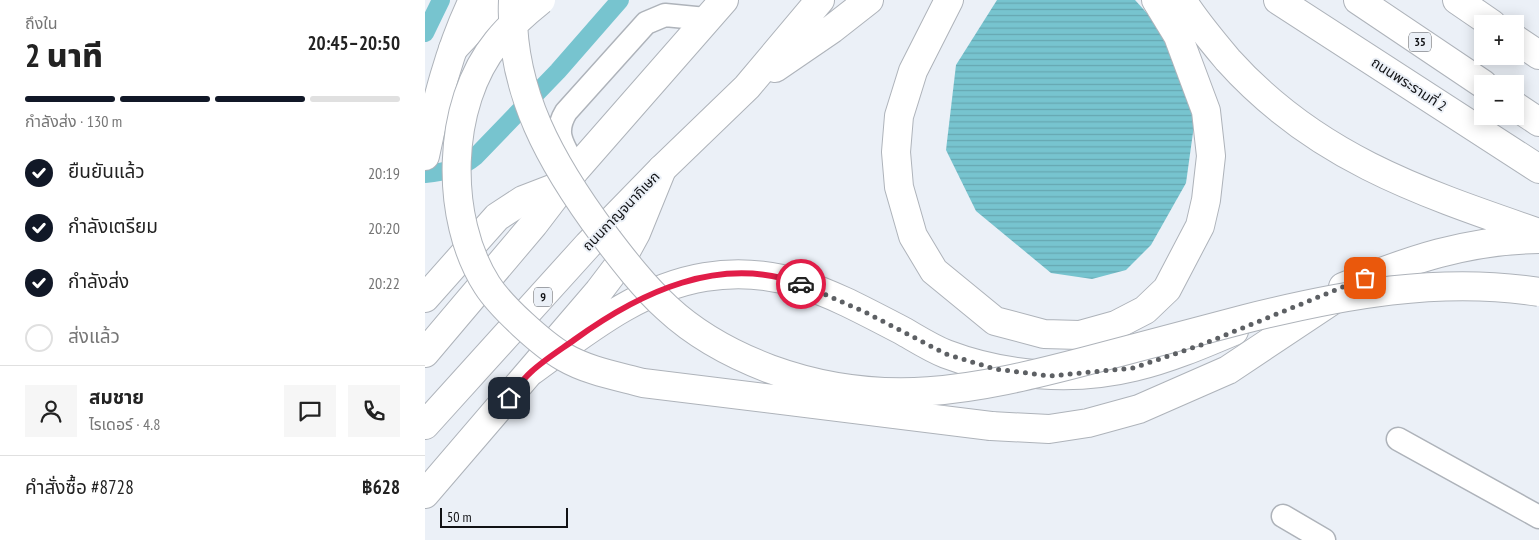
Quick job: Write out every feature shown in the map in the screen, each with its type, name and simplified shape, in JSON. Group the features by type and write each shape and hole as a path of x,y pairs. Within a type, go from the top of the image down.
{"main road":[{"path":"426,152 435,109 453,49 473,0"},
{"path":"453,49 499,0"},
{"path":"513,0 514,49 527,100 558,165 616,250 650,291 690,326 746,359 804,380 883,393 921,393 966,389 1021,378 1249,318 1359,295 1391,290 1457,286 1539,292"},
{"path":"541,0 525,13 497,42 475,79 461,122 456,165 463,224 472,255 487,286 535,334 564,357 599,372 643,383 991,426 1049,429 1088,423 1139,409 1228,370 1365,278"},
{"name":"ถนนกาญจนาภิเษก","path":"425,425 588,245 662,169 747,87 820,0"},
{"path":"747,87 832,29 869,0"},
{"path":"949,0 913,71 899,116 896,152 899,187 913,236 934,271 995,321 1044,334 1080,335 1116,325 1145,310 1167,289 1200,226 1206,200 1211,156 1206,111 1178,36 1156,0"},
{"path":"1182,0 1214,44 1242,76 1276,108 1316,137 1357,162 1406,184 1447,201 1539,233"},
{"name":"ถนนพระรามที่ 2","path":"1278,0 1539,169"},
{"name":"35","path":"1358,0 1474,78"},
{"path":"1457,0 1479,15"},
{"path":"425,353 534,224 569,177 718,6"},
{"path":"1524,45 1539,55"},
{"path":"1524,112 1539,122"},
{"path":"425,494 618,266 637,234 662,169"},
{"path":"425,298 497,217 523,200 569,177"},
{"path":"530,372 599,322 646,294 675,284 706,277 747,273 786,278 821,290 946,354 995,369 1050,376 1133,368 1201,345 1405,262 1463,246 1493,241 1539,239"},
{"path":"425,504 465,449"}],"street":[{"path":"569,177 559,136 559,123 566,112 646,23 665,15 718,6"},
{"path":"1398,439 1539,517"},
{"path":"1283,516 1324,540"}],"water":[{"path":"997,0 1135,0 1155,22 1184,71 1195,118 1186,183 1151,245 1126,270 1092,279 1051,273 976,211 946,150 956,65"}],"waterway":[{"path":"425,33 441,0"},
{"path":"425,174 458,167 475,157 558,71 620,0"}],"way so far":[{"path":"801,284 821,290 946,354 995,369 1050,376 1133,368 1201,345 1365,278"}],"route":[{"path":"509,398 530,372 599,322 646,294 675,284 706,277 747,273 786,278 801,284"}]}
